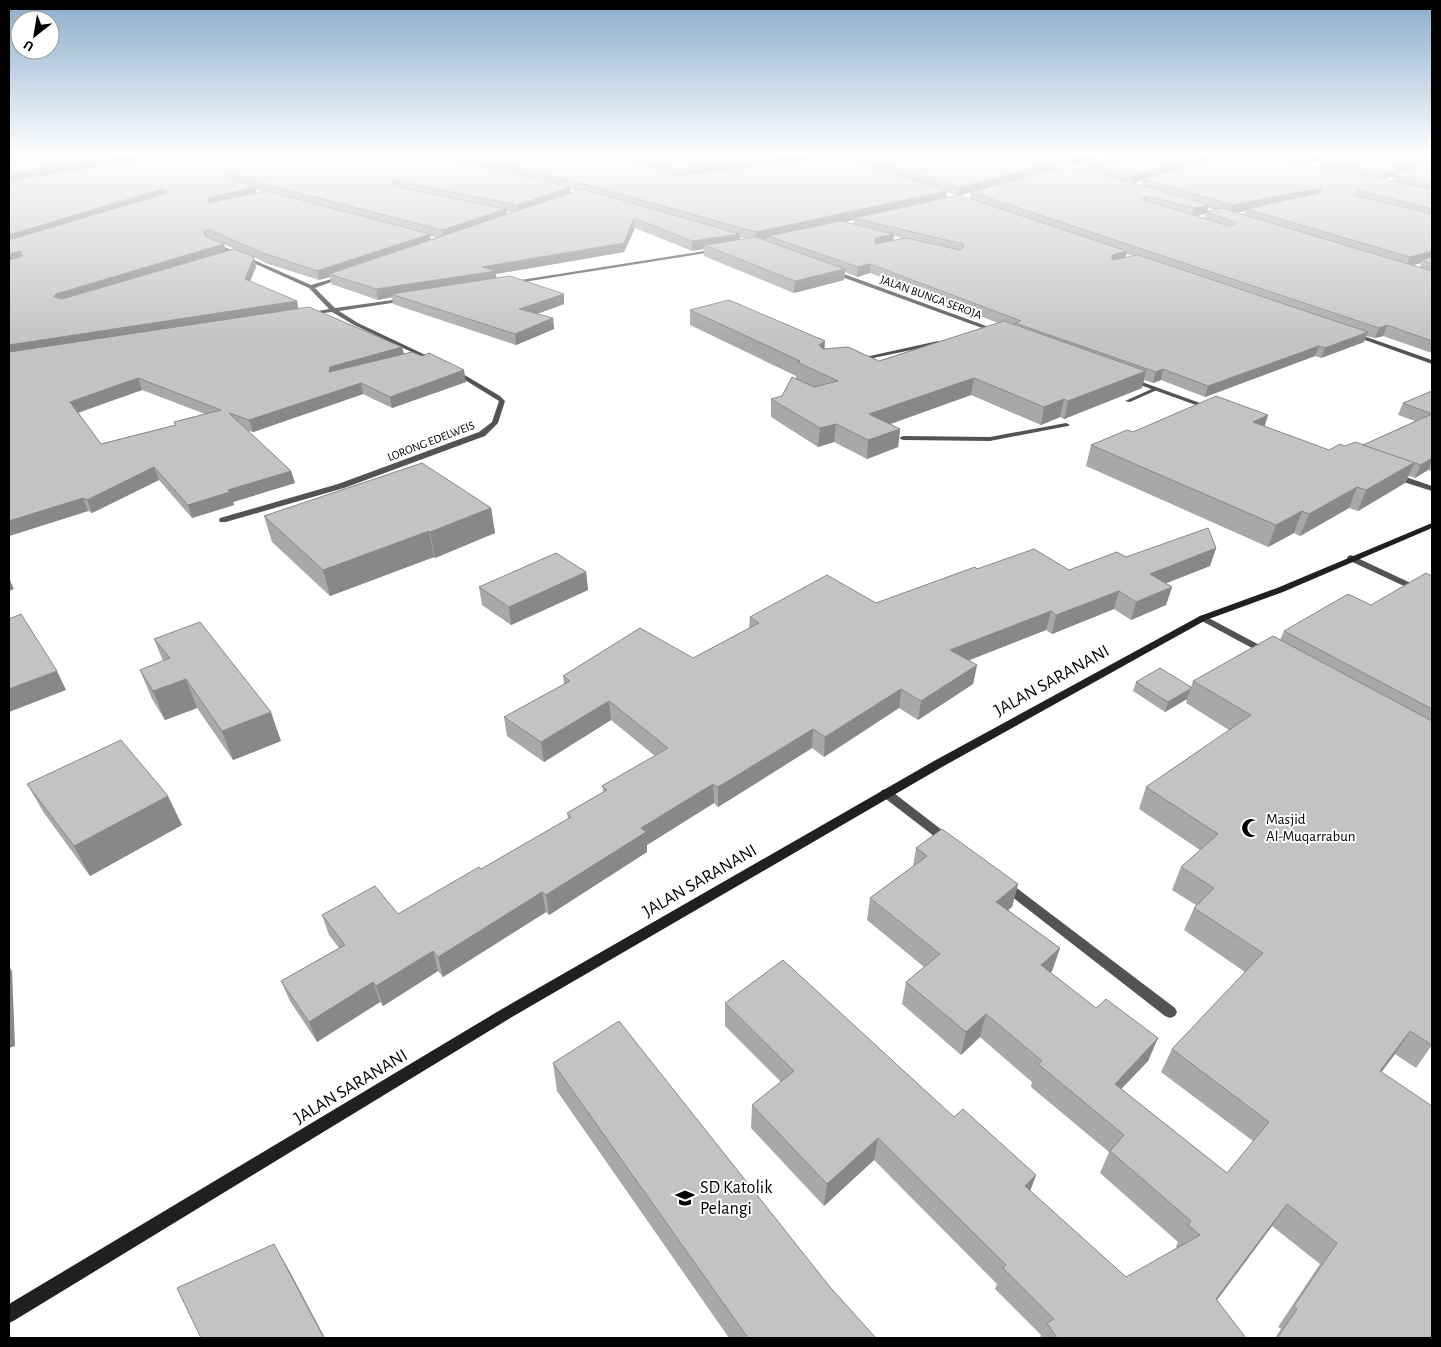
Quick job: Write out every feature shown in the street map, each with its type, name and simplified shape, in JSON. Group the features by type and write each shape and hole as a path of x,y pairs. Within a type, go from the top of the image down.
{"street":[{"path":"210,242 310,287 333,310 366,330 442,365"},
{"path":"504,283 728,248"},
{"path":"227,257 236,254"},
{"name":"JALAN BUNGA SEROJA","path":"829,270 1003,334"},
{"path":"310,287 348,275"},
{"path":"304,314 415,297"},
{"path":"977,335 995,331"},
{"path":"1349,333 1432,362"},
{"path":"852,360 878,357 950,341"},
{"path":"417,359 426,356"},
{"name":"LORONG EDELWEIS","path":"223,520 341,486 457,445 482,434 495,423 502,401 451,369"},
{"path":"1123,377 1212,409"},
{"path":"1128,401 1156,389"},
{"path":"903,438 990,439 1066,424"},
{"path":"1386,473 1432,489"},
{"name":"JALAN SARANANI","path":"9,1314 507,1013 886,793 1203,618 1280,590 1351,558 1432,525"},
{"path":"1351,558 1432,596"},
{"path":"1203,618 1271,655"},
{"path":"886,793 957,848"},
{"path":"996,878 1170,1012"}],"building":[{"path":"9,218 66,218 9,235"},
{"path":"83,218 368,218 430,234 317,271 263,253 210,230 205,230 205,236 224,244 56,294 54,297 62,299 234,249 254,257 245,279 297,301 9,345 9,260 23,256 20,251 9,254 9,240"},
{"path":"395,218 479,218 442,230"},
{"path":"496,218 683,218 740,234 692,241 634,218 624,243 482,267 496,271 376,289 329,274"},
{"path":"705,218 822,218 756,232"},
{"path":"854,218 1028,218 1127,251 1112,255 1112,260 1138,255 1368,332 1325,348 1319,346 1208,386 1163,369 1156,372 1015,323 1021,321 870,264 858,267 768,236 841,221 894,234 875,238 875,244 906,238 960,250 964,247 963,244"},
{"path":"1049,218 1202,218 1229,226 1234,225 1235,222 1223,218 1254,218 1432,271 1432,341 1387,325 1379,328"},
{"path":"1276,218 1432,218 1432,251 1410,257"},
{"path":"756,237 845,269 795,281 704,245"},
{"path":"1432,257 1432,264 1422,260"},
{"path":"510,276 564,294 519,309 553,318 515,334 391,294"},
{"path":"729,300 825,341 819,345 823,349 848,347 879,361 1004,321 1146,371 1068,401 1064,399 1044,407 974,378 869,414 900,429 868,440 836,424 820,428 771,399 782,396 792,377 814,387 838,381 797,362 800,361 690,310"},
{"path":"309,307 402,347 330,367 329,372 412,352 422,356 429,353 464,370 390,397 361,383 249,420 229,413 291,471 228,490 230,492 188,505 154,467 87,500 83,498 9,521 9,352","holes":["138,378 221,410 174,422 176,425 101,444 70,402"]},
{"path":"1432,391 1432,414 1403,403"},
{"path":"1216,396 1268,415 1253,422 1329,450 1340,444 1345,446 1355,442 1415,462 1366,490 1357,487 1309,514 1302,511 1276,525 1091,445 1127,430 1133,432"},
{"path":"1432,414 1432,458 1421,465 1363,445"},
{"path":"422,463 491,508 323,570 264,516"},
{"path":"1208,528 1216,548 1150,574 1172,587 1136,602 1119,591 1056,615 1051,611 950,650 977,665 921,701 901,689 825,737 813,729 718,787 713,784 641,828 646,832 546,895 542,892 438,957 433,951 376,986 373,982 309,1022 281,981 345,945 322,915 375,886 398,914 571,817 567,813 607,790 602,786 668,748 609,701 541,742 504,717 570,681 563,676 640,628 693,658 759,623 750,617 827,575 876,603 975,567 977,569 1034,549 1069,570 1117,552 1126,557"},
{"path":"556,553 586,572 509,607 479,587"},
{"path":"1426,573 1432,576 1432,709 1284,631 1348,594 1371,605"},
{"path":"21,614 57,671 9,689 9,619"},
{"path":"200,622 271,712 222,731 186,679 153,691 140,670 170,658 154,639"},
{"path":"1273,636 1432,721 1432,1045 1410,1031 1380,1071 1432,1106 1432,1338 1277,1338 1297,1309 1294,1306 1337,1243 1287,1204 1216,1299 1246,1338 1057,1338 1047,1323 1054,1319 1003,1268 1006,1265 878,1138 827,1184 752,1105 794,1071 725,1003 783,960 954,1117 963,1109 1036,1175 1025,1186 1126,1277 1200,1235 1188,1225 1191,1221 1110,1151 1124,1135 1038,1064 1042,1061 986,1014 966,1032 906,982 940,954 870,898 927,856 916,848 942,829 1018,884 996,902 1060,948 1041,965 1096,1008 1106,999 1158,1038 1115,1084 1227,1173 1269,1122 1172,1049 1263,953 1194,908 1214,888 1181,867 1218,834 1146,787 1251,715 1193,681"},
{"path":"1160,668 1191,687 1190,689 1168,702 1136,682"},
{"path":"121,740 168,796 74,846 27,784"},
{"name":"SD Katolik Pelangi","path":"619,1021 830,1287 874,1338 748,1338 553,1063"},
{"path":"274,1244 324,1338 201,1338 177,1288"}],"place":[{"name":"Masjid Al-Muqarrabun","path":"1251,828"},
{"name":"SD Katolik Pelangi","path":"685,1198"}]}
